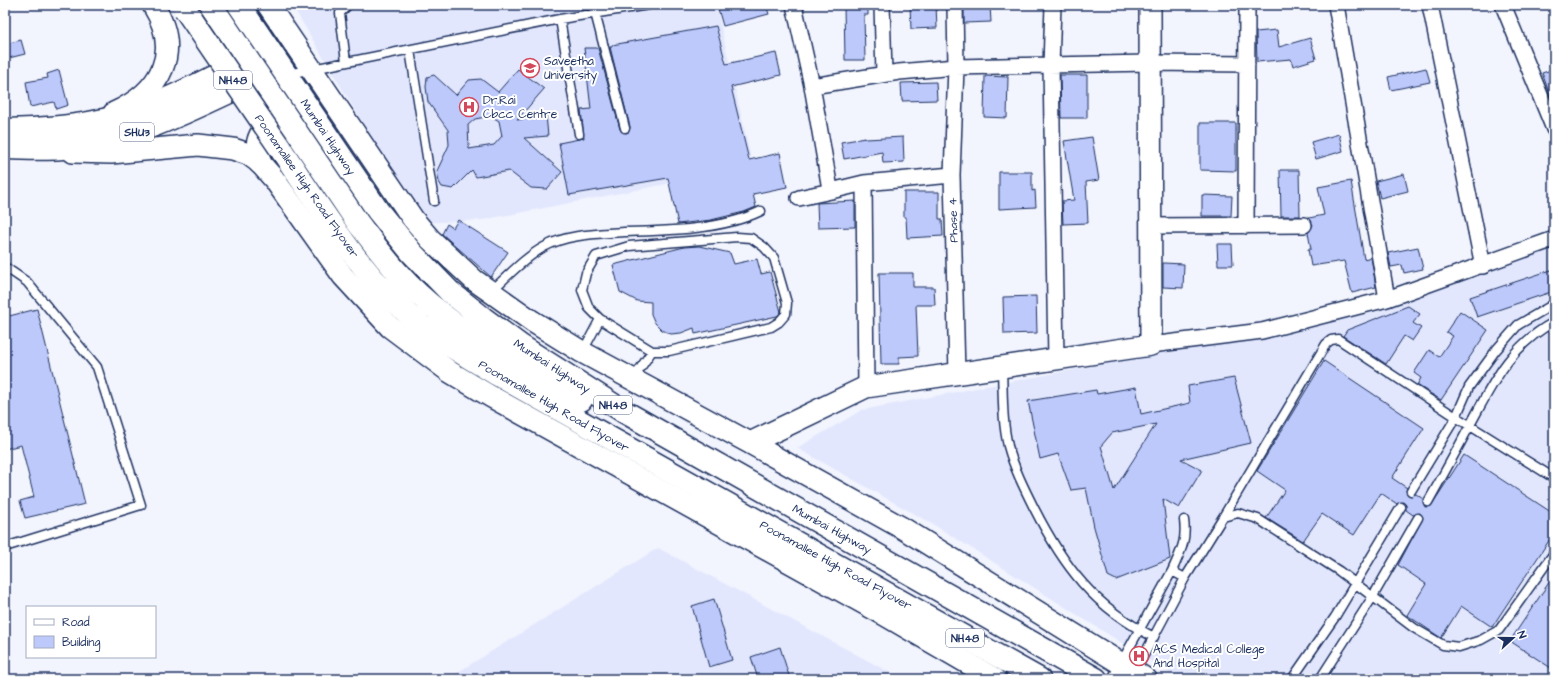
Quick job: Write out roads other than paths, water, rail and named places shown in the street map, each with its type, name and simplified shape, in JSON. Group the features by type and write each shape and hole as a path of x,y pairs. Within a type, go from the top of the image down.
{"main road":[{"path":"211,5 358,223 408,284 433,306 471,335 532,374 626,423 694,451"},
{"name":"Mumbai Highway","path":"239,5 378,211 412,254 450,292 516,342 557,370 623,411 1096,679"},
{"name":"Poonamallee High Road Flyover","path":"184,7 348,248 371,276 413,318 455,349 503,378 1039,679"},
{"name":"SHU3","path":"5,130 48,128 88,123 144,108 247,60"},
{"name":"SHU3","path":"5,148 71,147 99,143 138,132 260,78"},
{"path":"260,163 257,152 258,140 263,131 272,126 283,127 296,131"}],"street":[{"path":"88,123 132,103 153,85 160,75 167,46 167,34 164,25 153,5"},
{"path":"268,5 413,218 430,239 447,256 490,292 532,321 582,352 750,442 904,529 1129,675"},
{"path":"794,5 812,86 831,191"},
{"path":"882,5 884,74"},
{"name":"Phase 4","path":"955,5 956,67 952,175 957,374"},
{"path":"1053,5 1052,66 1056,359"},
{"path":"1150,5 1151,344"},
{"path":"1246,226 1247,5"},
{"path":"1336,5 1387,299"},
{"path":"1430,5 1483,266"},
{"path":"1503,5 1554,129"},
{"path":"812,86 884,74 956,67 1149,63 1247,64"},
{"path":"41,148 90,153 198,145 233,149 248,154 260,163 274,179 343,276 390,327 415,348 450,372 490,396 878,611 995,679"},
{"path":"799,198 864,183 952,175"},
{"path":"864,183 866,387"},
{"path":"1150,226 1304,225"},
{"path":"750,442 866,387 1151,344 1262,331 1387,299 1483,266 1554,239"}],"lane":[{"path":"346,62 340,13 348,5"},
{"path":"286,74 560,19 594,9 649,5"},
{"path":"594,9 625,128"},
{"path":"560,19 579,134"},
{"path":"410,50 434,201"},
{"path":"490,292 528,258 544,247 562,240 594,234 695,229 747,217 761,211"},
{"path":"737,237 752,238 764,247 774,258 787,303 786,314 779,322 771,327 669,351 652,351 600,319 589,308 582,290 586,273 596,256 628,246 737,237"},
{"path":"5,267 27,282 97,367 141,505 5,547"},
{"path":"1411,491 1456,417 1469,387 1518,325 1554,304"},
{"path":"582,352 600,319"},
{"path":"1428,502 1484,396 1513,355 1529,337 1554,322"},
{"path":"1129,675 1154,637 1185,578 1326,344 1331,340 1338,339 1456,417 1554,478"},
{"path":"632,379 652,351"},
{"path":"1002,367 1005,427 1008,447 1023,485 1053,544 1080,582 1107,607 1140,630 1154,637"},
{"path":"1292,679 1335,617 1401,507"},
{"path":"1223,517 1238,513 1258,519 1339,571 1372,598 1434,641 1443,645 1459,647 1481,640 1499,630 1554,553"},
{"path":"1320,679 1372,598 1418,518"},
{"path":"1129,675 1140,630 1172,571 1184,543 1186,533 1184,520"},
{"path":"1172,571 1185,578"}],"place":[{"name":"Saveetha University","path":"530,68"},
{"name":"Dr.Rai Cbcc Centre","path":"469,107"},
{"name":"ACS Medical College And Hospital","path":"1139,656"}]}
